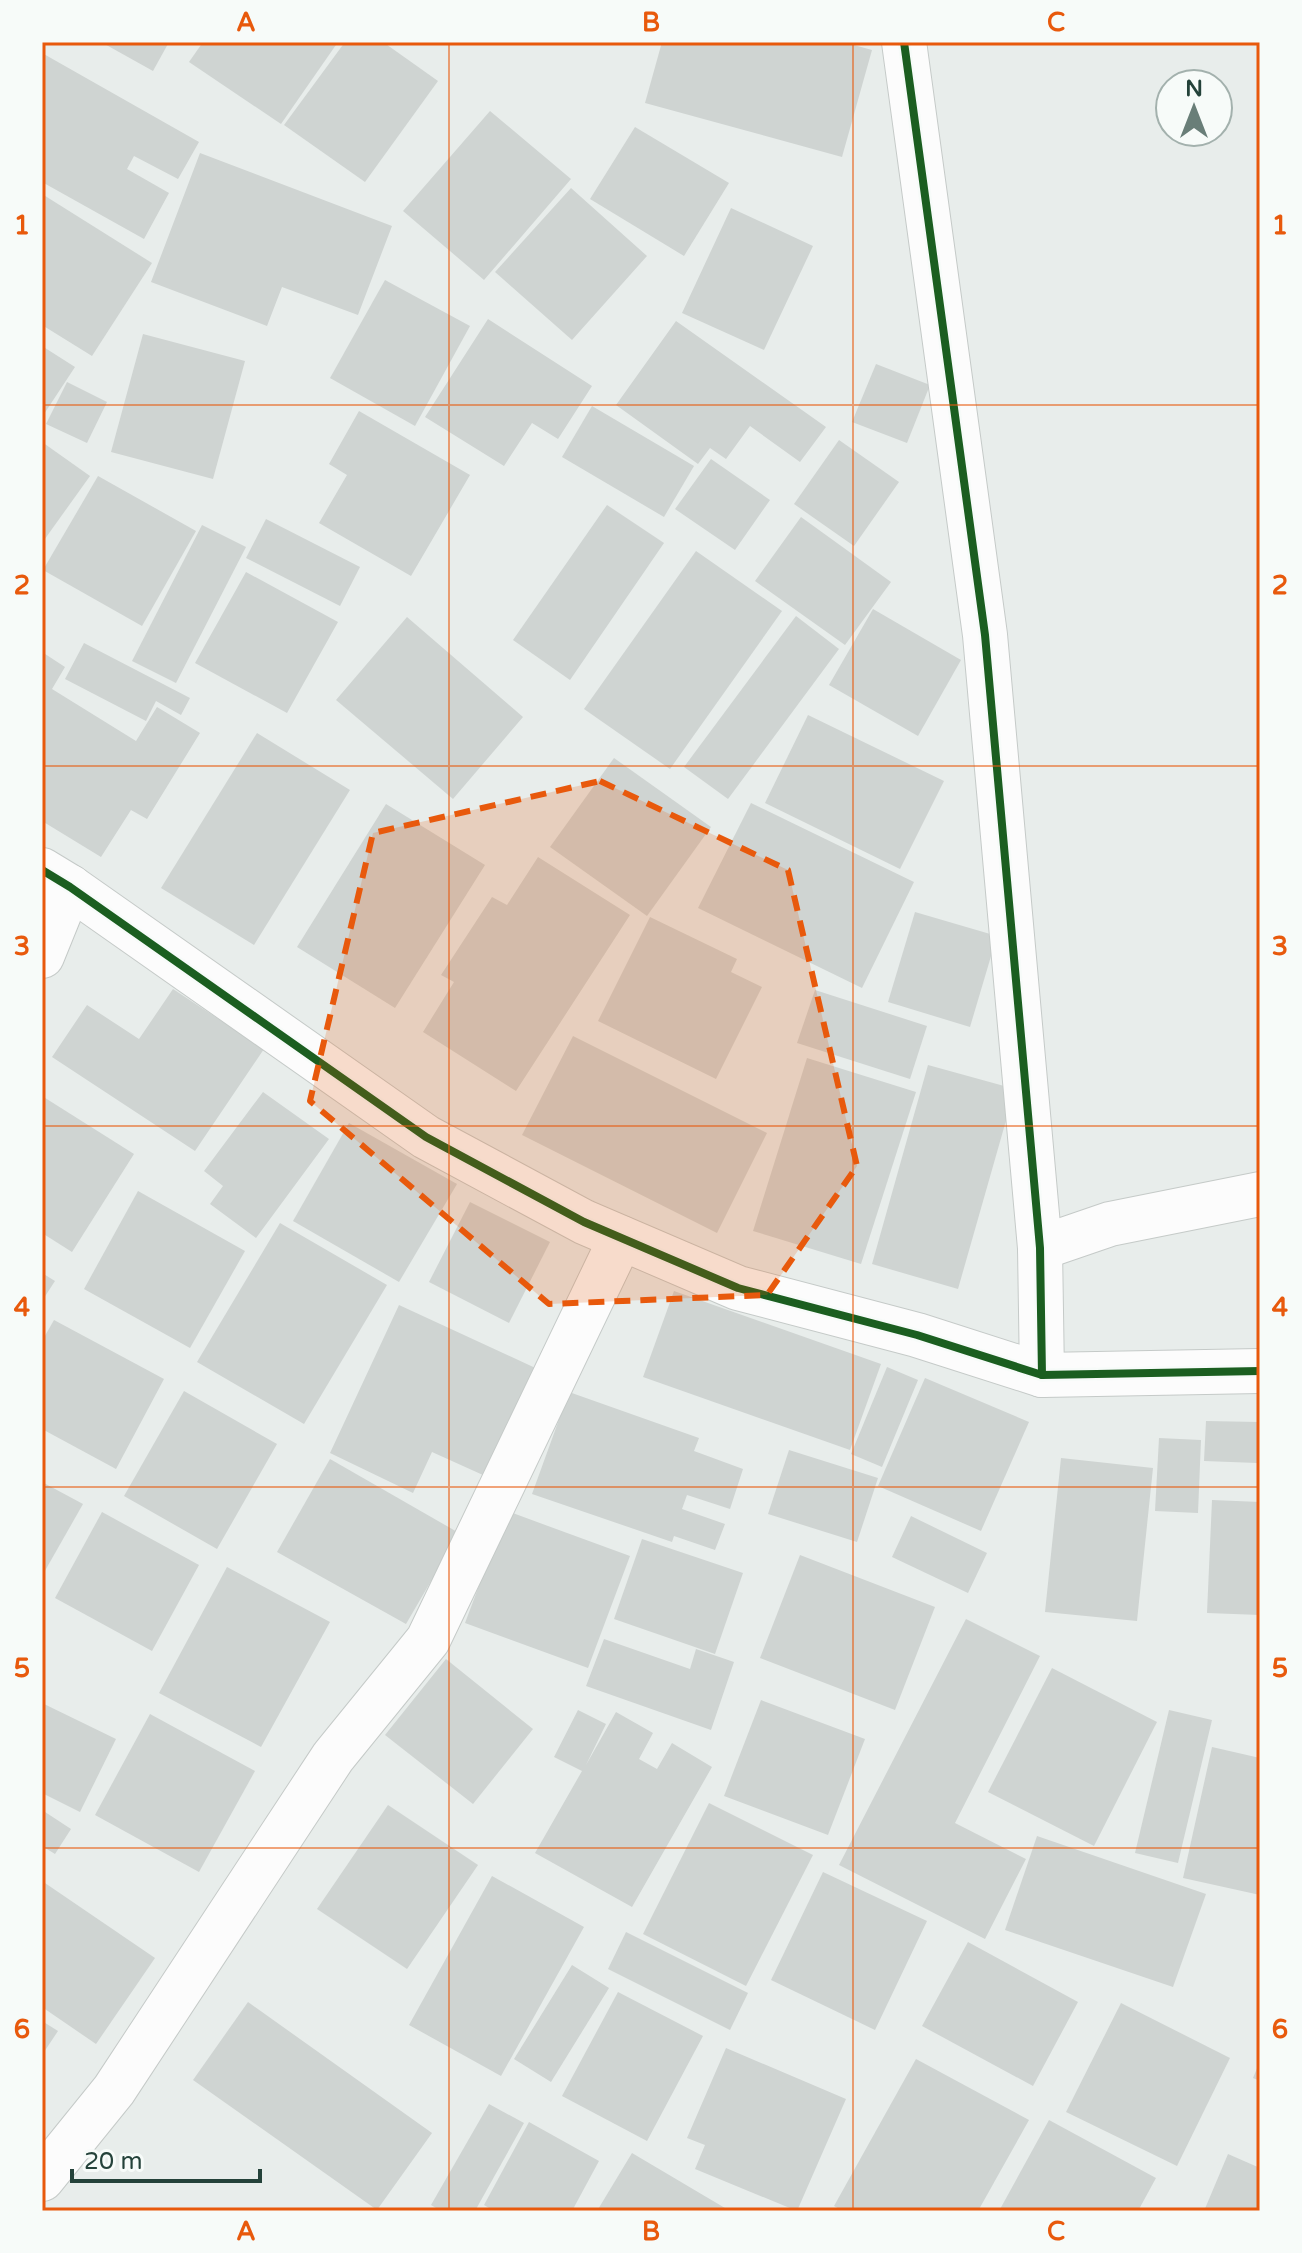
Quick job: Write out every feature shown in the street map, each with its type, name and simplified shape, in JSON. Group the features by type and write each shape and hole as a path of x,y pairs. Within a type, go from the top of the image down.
{"street":[{"path":"904,42 985,635 1040,1248 1042,1375"},
{"path":"42,956 56,878 426,1137 584,1222 738,1288 917,1335 1042,1375 1260,1371"},
{"path":"1040,1248 1110,1224 1260,1194"},
{"path":"42,2179 114,2090 333,1757 428,1640 621,1238"}],"highlighted area":[{"path":"600,781 788,870 857,1166 767,1295 549,1304 310,1101 373,833"}],"building":[{"path":"101,42 169,42 153,71"},
{"path":"203,42 338,42 281,124 189,62"},
{"path":"345,42 383,42 438,81 365,182 284,125"},
{"path":"662,42 843,42 872,50 842,157 645,103"},
{"path":"42,53 199,142 178,179 134,156 127,169 169,193 144,239 42,182"},
{"path":"490,111 571,179 484,280 403,211"},
{"path":"635,127 729,183 684,256 590,199"},
{"path":"200,153 392,226 358,315 282,287 267,326 151,282"},
{"path":"571,188 647,256 572,340 495,272"},
{"path":"42,194 152,263 92,356 42,325"},
{"path":"731,208 813,246 764,350 682,313"},
{"path":"385,280 470,326 415,426 330,378"},
{"path":"488,319 592,386 558,439 532,423 504,466 425,417"},
{"path":"676,321 826,427 800,462 750,426 726,459 710,448 698,464 616,405"},
{"path":"143,334 245,361 213,479 111,452"},
{"path":"42,346 75,367 44,414 42,413"},
{"path":"876,364 930,385 907,443 852,422"},
{"path":"67,382 107,402 87,443 46,424"},
{"path":"592,406 694,466 664,517 562,457"},
{"path":"359,411 470,475 411,576 319,523 347,475 329,464"},
{"path":"839,440 899,482 854,546 794,504"},
{"path":"42,442 90,476 42,543"},
{"path":"711,459 770,500 735,550 675,509"},
{"path":"98,476 196,531 142,626 43,570"},
{"path":"607,505 664,543 570,680 513,640"},
{"path":"801,517 891,582 845,645 755,581"},
{"path":"266,519 360,567 340,606 246,558"},
{"path":"202,525 246,547 176,683 132,661"},
{"path":"696,551 782,611 670,769 584,709"},
{"path":"246,572 338,622 287,713 195,663"},
{"path":"873,609 961,660 918,736 829,685"},
{"path":"796,616 839,649 728,799 684,767"},
{"path":"407,617 523,717 453,799 336,700"},
{"path":"84,643 190,698 181,715 156,701 146,721 65,679"},
{"path":"42,652 65,667 52,689 136,741 157,707 200,733 147,819 131,810 101,857 42,821"},
{"path":"808,715 944,781 900,869 765,803"},
{"path":"257,733 350,790 254,945 161,888"},
{"path":"614,758 711,827 647,916 550,847"},
{"path":"751,803 914,882 862,988 698,908"},
{"path":"386,804 485,865 395,1008 297,947"},
{"path":"538,857 630,915 516,1091 423,1032 454,982 441,975 492,897 507,905"},
{"path":"915,912 997,936 970,1027 888,1002"},
{"path":"650,917 737,959 731,972 762,987 716,1079 598,1021"},
{"path":"173,989 264,1049 195,1151 52,1057 87,1005 139,1039"},
{"path":"815,990 927,1026 910,1079 797,1043"},
{"path":"573,1036 767,1133 717,1233 522,1135"},
{"path":"807,1058 916,1092 861,1264 753,1231"},
{"path":"928,1065 1015,1089 958,1289 872,1264"},
{"path":"263,1092 329,1139 256,1238 210,1204 223,1186 204,1171"},
{"path":"42,1096 134,1154 72,1252 42,1233"},
{"path":"349,1123 457,1184 399,1282 293,1221"},
{"path":"138,1191 245,1251 190,1348 84,1289"},
{"path":"470,1202 550,1242 509,1323 429,1282"},
{"path":"280,1223 387,1285 304,1424 197,1362"},
{"path":"42,1273 55,1281 42,1301"},
{"path":"674,1291 881,1364 850,1450 643,1377"},
{"path":"399,1305 544,1372 494,1480 432,1452 413,1493 330,1453"},
{"path":"54,1320 164,1379 116,1469 42,1429 42,1341"},
{"path":"887,1367 918,1380 882,1467 851,1454"},
{"path":"925,1378 1029,1422 981,1531 878,1486"},
{"path":"184,1391 277,1444 217,1549 124,1496"},
{"path":"569,1392 699,1438 694,1451 743,1469 730,1509 687,1495 682,1509 725,1524 715,1550 674,1536 672,1542 532,1494"},
{"path":"1206,1421 1259,1422 1257,1463 1204,1461"},
{"path":"1159,1438 1201,1440 1198,1513 1155,1511"},
{"path":"789,1450 878,1478 857,1542 768,1514"},
{"path":"1061,1458 1153,1468 1137,1621 1045,1612"},
{"path":"330,1459 459,1533 406,1624 277,1552"},
{"path":"42,1482 83,1504 42,1576"},
{"path":"1212,1500 1260,1502 1260,1615 1207,1613"},
{"path":"507,1511 630,1556 588,1668 465,1623"},
{"path":"102,1512 199,1565 152,1651 55,1598"},
{"path":"911,1516 987,1553 968,1593 892,1557"},
{"path":"642,1539 743,1573 715,1654 614,1619"},
{"path":"800,1555 935,1607 895,1710 760,1658"},
{"path":"227,1567 330,1622 261,1747 159,1693"},
{"path":"966,1619 1040,1656 955,1823 1026,1859 985,1939 839,1865"},
{"path":"604,1639 690,1669 696,1649 734,1662 711,1730 586,1686"},
{"path":"446,1659 533,1729 473,1804 385,1735"},
{"path":"1052,1668 1157,1722 1094,1846 988,1792"},
{"path":"761,1700 865,1739 828,1835 724,1796"},
{"path":"42,1703 116,1739 80,1812 42,1793"},
{"path":"578,1710 606,1724 586,1765 616,1712 653,1733 639,1759 657,1769 672,1743 712,1767 632,1907 535,1853 582,1771 554,1757"},
{"path":"1169,1710 1212,1720 1178,1863 1135,1853"},
{"path":"150,1714 255,1771 199,1872 95,1815"},
{"path":"1212,1747 1260,1758 1260,1895 1183,1878"},
{"path":"709,1803 813,1855 746,1986 643,1934"},
{"path":"388,1805 478,1865 407,1969 317,1909"},
{"path":"42,1810 71,1829 55,1854 42,1846"},
{"path":"1037,1836 1206,1894 1173,1987 1005,1930"},
{"path":"823,1872 927,1921 875,2030 771,1980"},
{"path":"492,1876 584,1927 501,2076 409,2025"},
{"path":"42,1881 155,1958 96,2044 42,2007"},
{"path":"626,1932 748,1993 730,2030 608,1969"},
{"path":"968,1942 1078,2002 1033,2086 922,2026"},
{"path":"572,1965 609,1988 551,2082 514,2059"},
{"path":"618,1992 703,2036 647,2141 562,2096"},
{"path":"248,2002 432,2133 377,2210 193,2080"},
{"path":"1121,2003 1230,2058 1177,2166 1066,2112"},
{"path":"42,2021 58,2031 42,2055"},
{"path":"726,2048 846,2099 797,2211 695,2169 705,2145 687,2138"},
{"path":"916,2059 1029,2120 978,2211 843,2211 834,2206"},
{"path":"1260,2061 1260,2081 1253,2078"},
{"path":"489,2104 524,2123 475,2211 441,2211 431,2205"},
{"path":"1049,2120 1156,2178 1138,2211 999,2211"},
{"path":"529,2122 599,2161 572,2211 494,2211 484,2205"},
{"path":"632,2153 730,2211 597,2211"},
{"path":"1228,2154 1260,2168 1260,2211 1204,2211"}],"cycle path":[{"path":"904,42 985,635 1040,1248 1042,1375"},
{"path":"42,870 426,1137 584,1222 738,1288 917,1335 1042,1375 1260,1371"}]}
